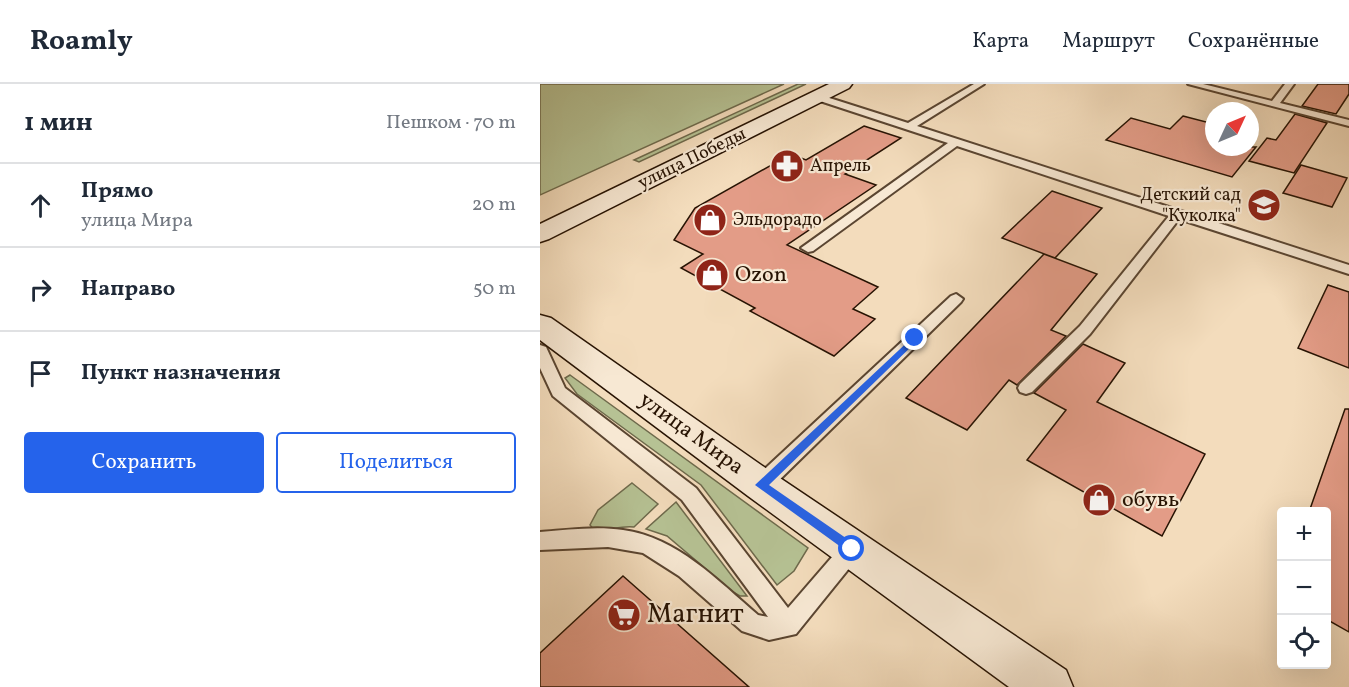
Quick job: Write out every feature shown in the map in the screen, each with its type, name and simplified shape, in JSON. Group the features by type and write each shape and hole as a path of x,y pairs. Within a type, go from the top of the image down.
{"main road":[{"name":"улица Победы","path":"540,234 843,84"},
{"name":"улица Мира","path":"540,325 761,485 1049,687"}],"lane":[{"path":"909,127 980,84"},
{"path":"1192,84 1349,123"},
{"path":"1274,104 1290,84"},
{"path":"817,97 1349,270"},
{"path":"808,248 956,142"},
{"path":"1026,388 1085,330 1177,214"},
{"path":"761,485 956,299"},
{"path":"540,351 559,392 689,494 788,626"},
{"path":"540,541 604,538 646,545 676,562 750,623 774,630 788,626 852,549"}],"green space":[{"path":"540,84 784,84 540,195"},
{"path":"798,84 806,84 639,162 634,160"},
{"path":"570,375 808,548 794,571 777,585 701,485 577,394 565,378"},
{"path":"632,483 658,504 634,527 594,530 590,525 598,510"},
{"path":"676,502 747,596 740,596 733,592 667,536 646,529"}],"building":[{"path":"1318,84 1349,84 1349,94 1336,114 1302,106"},
{"path":"1295,114 1327,123 1294,173 1249,161 1253,156 1259,156 1259,148 1267,138 1276,140"},
{"path":"1183,116 1205,122 1205,156 1249,156 1232,177 1106,140 1131,118 1170,129"},
{"path":"864,126 901,138 845,174 876,185 787,245 878,287 853,309 875,319 834,356 750,311 755,308 681,268 703,254 674,240 695,208 791,154 806,160"},
{"path":"1301,165 1347,178 1332,207 1283,193"},
{"path":"1052,191 1102,208 1055,258 1002,238"},
{"path":"1044,254 1097,274 1051,330 1066,336 1017,385 1009,380 967,430 906,398"},
{"path":"1328,285 1349,292 1349,368 1298,348"},
{"path":"1083,344 1125,363 1097,402 1205,454 1162,536 1027,460 1066,410 1034,393"},
{"path":"1345,409 1349,409 1349,632 1331,622 1331,507 1311,507"},
{"name":"Магнит","path":"623,576 749,687 540,687 540,653"}],"place":[{"name":"Апрель","path":"787,166"},
{"name":"Детский сад \"Куколка\"","path":"1264,205"},
{"name":"Эльдорадо","path":"710,220"},
{"name":"Ozon","path":"712,275"},
{"name":"обувь","path":"1099,500"},
{"name":"Магнит","path":"624,615"}],"route":[{"path":"852,549 761,485 915,338"}]}
